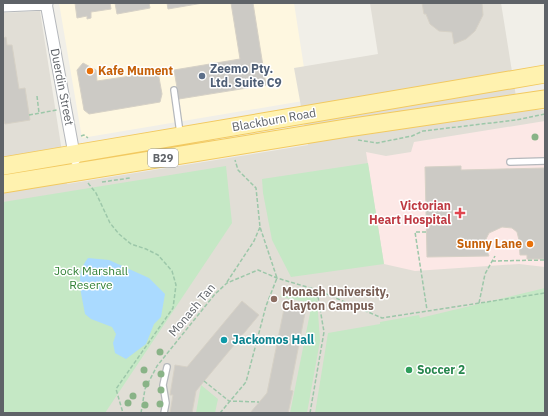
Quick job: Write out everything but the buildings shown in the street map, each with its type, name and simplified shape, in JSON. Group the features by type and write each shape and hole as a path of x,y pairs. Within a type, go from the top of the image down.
{"main road":[{"name":"Blackburn Road","path":"3,166 545,74"},
{"name":"Blackburn Road","path":"3,184 82,177 347,128 545,98"}],"street":[{"path":"3,6 46,4"},
{"name":"Duerdin Street","path":"46,4 74,153 82,177"}],"lane":[{"path":"174,90 180,136"},
{"path":"510,162 545,161"},
{"path":"164,413 166,403 163,385 168,368"}],"path":[{"path":"37,96 39,113"},
{"path":"29,114 66,109"},
{"path":"356,140 378,143 412,136 423,131 516,120 545,114"},
{"path":"220,413 246,382 266,306 277,278 260,227 256,188 238,170"},
{"path":"106,182 136,176"},
{"path":"82,177 96,193 110,223 119,234 131,244 158,255 172,271 176,285 173,308 116,389 123,413"},
{"path":"227,283 254,241 260,227"},
{"path":"426,232 415,232 427,311"},
{"path":"479,303 485,274 495,256"},
{"path":"492,261 545,260"},
{"name":"Monash Tan","path":"141,413 145,389 157,366 215,294 227,283 258,270 277,278 317,290 382,318 545,293"},
{"path":"310,413 324,332 317,290"},
{"path":"204,381 229,401 259,402"}],"shaded area":[{"path":"59,3 294,3 309,100 82,138"},
{"name":"Monash University, Clayton Campus","path":"370,3 501,3 518,109 545,110 545,413 3,413 3,13 40,11 67,184 308,145 294,68 378,54"},
{"name":"Victorian Heart Hospital","path":"545,121 545,267 519,264 415,271 384,264 366,152 386,156 411,152 414,142"}],"green space":[{"path":"368,163 384,264 291,277 272,240 263,193 262,179"},
{"name":"Jock Marshall Reserve","path":"226,166 232,223 105,413 3,413 3,202"},
{"path":"286,287 313,293 317,298 320,341 307,413 290,413 312,303 280,297"},
{"path":"545,288 545,413 315,413 328,333 380,324 380,322 419,315 420,318"},
{"path":"201,385 218,399 215,413 196,413"}],"water":[{"path":"88,258 109,260 149,278 165,294 161,317 154,324 146,344 126,359 115,353 113,343 116,334 112,327 91,319 85,314 80,278 81,271"}],"place":[{"name":"Kafe Mument","path":"90,71"},
{"name":"Zeemo Pty. Ltd. Suite C9","path":"202,76"},
{"name":"Victorian Heart Hospital","path":"460,213"},
{"name":"Sunny Lane","path":"530,244"},
{"name":"Monash University, Clayton Campus","path":"274,299"},
{"name":"Jackomos Hall","path":"224,340"},
{"name":"Soccer 2","path":"409,370"}]}
